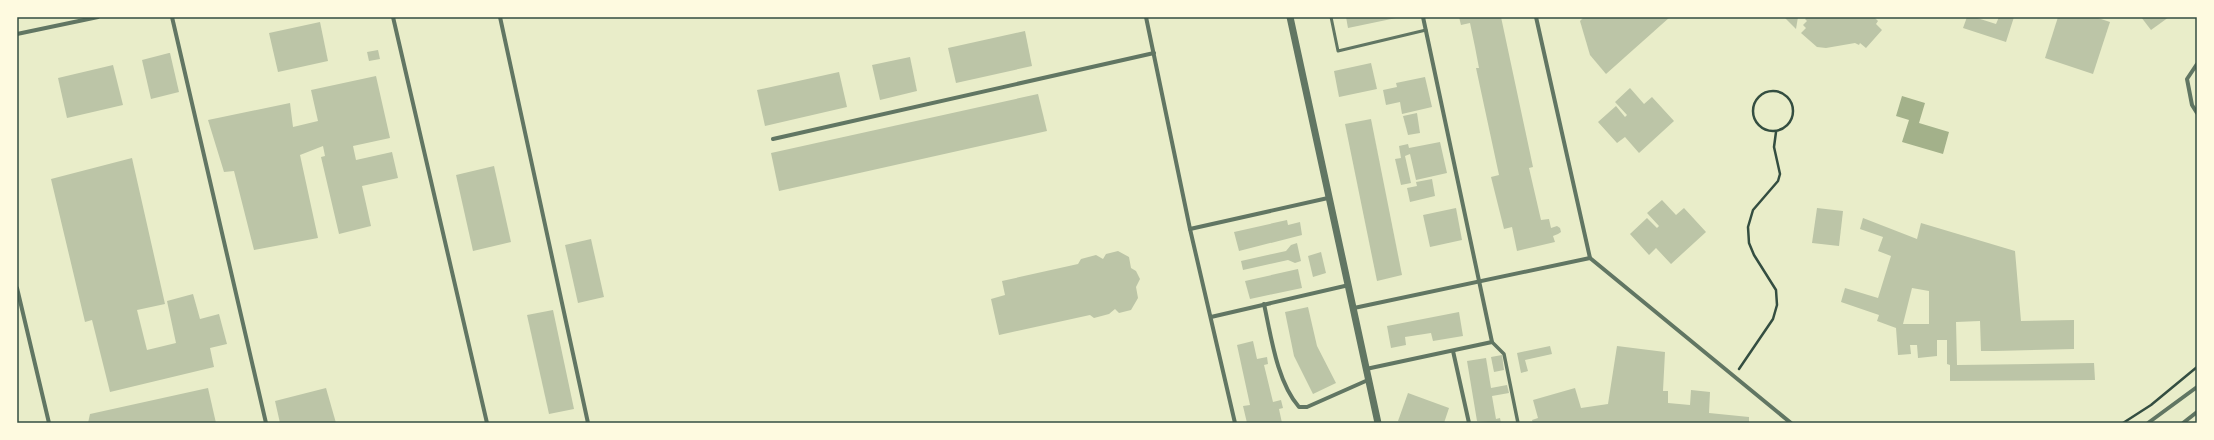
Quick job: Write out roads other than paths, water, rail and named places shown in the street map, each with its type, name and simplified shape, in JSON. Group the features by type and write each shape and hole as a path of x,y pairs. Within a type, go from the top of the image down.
{"street":[{"path":"17,34 98,17"},
{"path":"172,17 266,423"},
{"path":"393,17 487,423"},
{"path":"500,17 588,423"},
{"path":"1146,17 1190,229 1235,423"},
{"path":"1290,17 1328,198 1354,308 1365,369 1378,423"},
{"path":"1423,17 1492,342 1504,354 1518,423"},
{"path":"1536,17 1590,258 1792,423"},
{"path":"773,139 1154,53"},
{"path":"2197,64 2187,79 2192,105 2197,113"},
{"path":"1190,229 1328,198"},
{"path":"1354,308 1590,258"},
{"path":"1211,317 1349,285"},
{"path":"17,288 49,423"},
{"path":"1264,304 1274,352 1292,400 1299,407 1307,407 1368,380"},
{"path":"1365,369 1492,342"},
{"path":"1453,351 1469,423"},
{"path":"2148,423 2197,387"},
{"path":"2182,423 2197,412"}],"lane":[{"path":"1331,17 1338,51 1426,30"}]}
